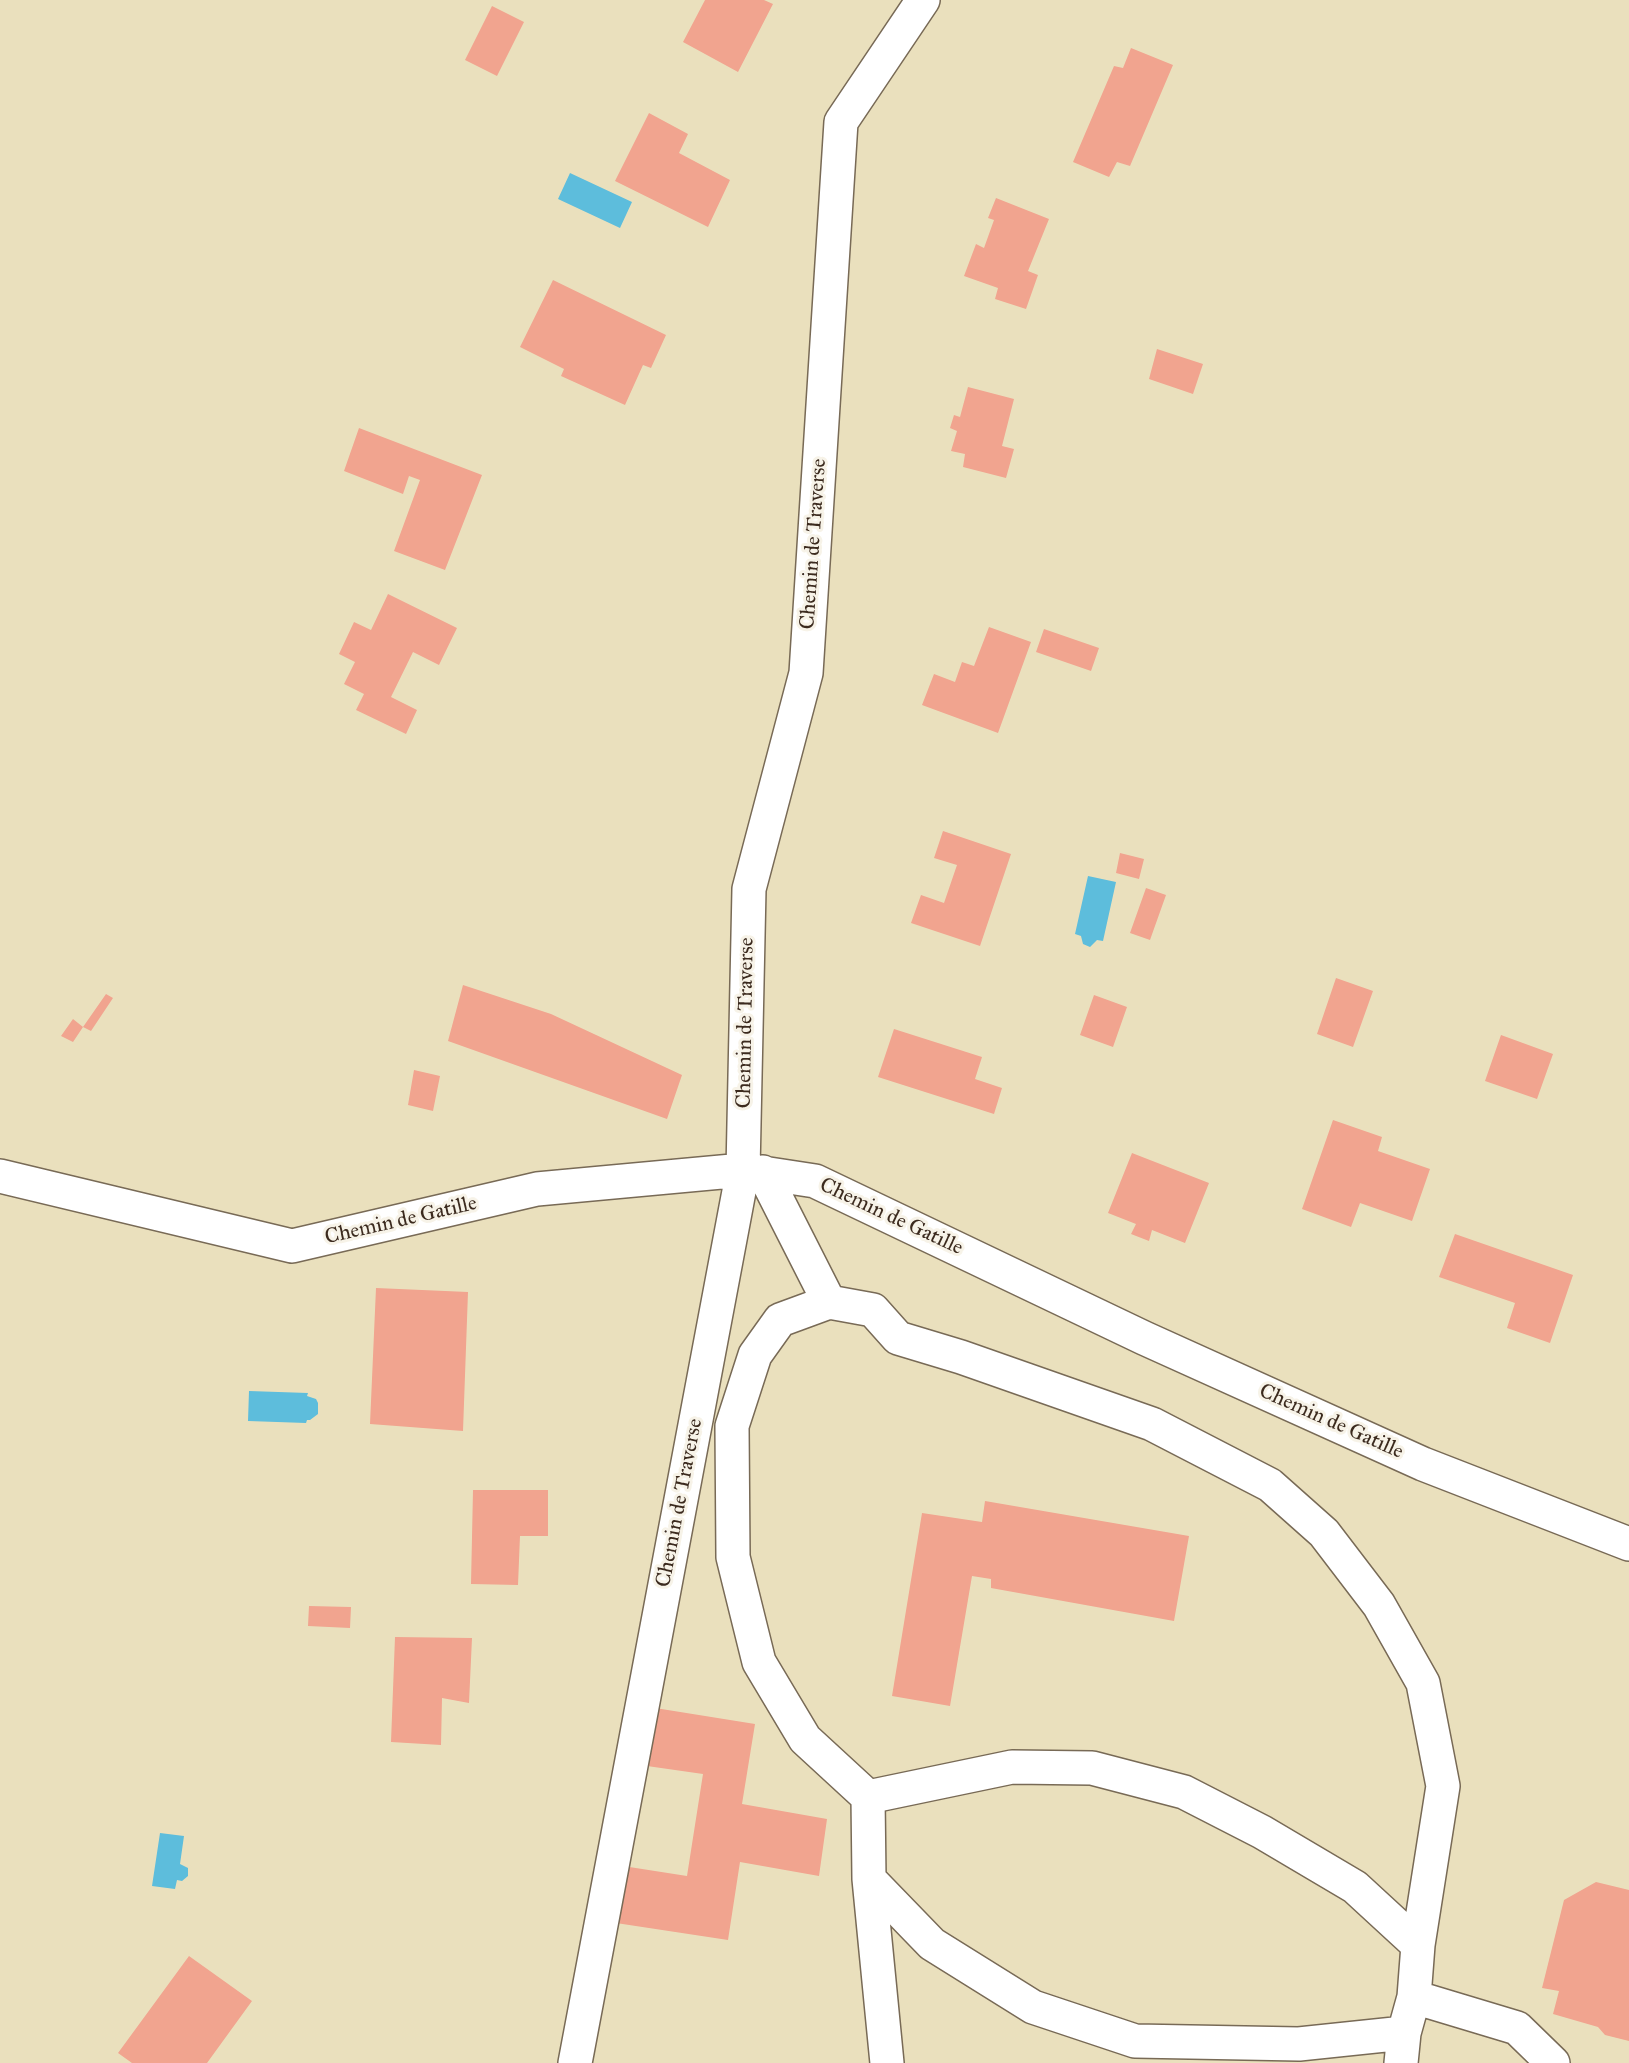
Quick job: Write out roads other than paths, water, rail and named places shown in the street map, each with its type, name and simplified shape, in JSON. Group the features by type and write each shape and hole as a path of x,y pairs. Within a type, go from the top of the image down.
{"street":[{"name":"Chemin de Traverse","path":"575,2063 753,1171 749,889 806,673 841,122 923,0"},
{"name":"Chemin de Gatille","path":"0,1176 292,1246 537,1190 753,1171 815,1181 1133,1333 1423,1464 1629,1544"},
{"path":"753,1171 829,1302"},
{"path":"869,1879 932,1944 1033,2007 1135,2041 1403,2048 1414,1997 1418,1945 1443,1786 1423,1683 1379,1605 1324,1533 1270,1485 1152,1424 961,1357 898,1338 873,1310 829,1302 780,1320 755,1355 732,1426 733,1557 759,1662 805,1739 868,1797 869,1879 887,2063"},
{"path":"868,1797 1012,1767 1092,1768 1184,1792 1262,1832 1355,1887 1418,1945"},
{"path":"1414,1997 1517,2028 1552,2063"}],"water":[{"path":"570,173 632,202 620,228 558,199"},
{"path":"1088,876 1116,882 1103,941 1097,940 1090,947 1083,944 1081,936 1075,934"},
{"path":"249,1391 308,1393 307,1396 316,1399 318,1403 318,1414 306,1423 248,1421"},
{"path":"160,1833 184,1836 180,1864 188,1868 188,1876 182,1881 177,1880 175,1889 152,1886"}]}
